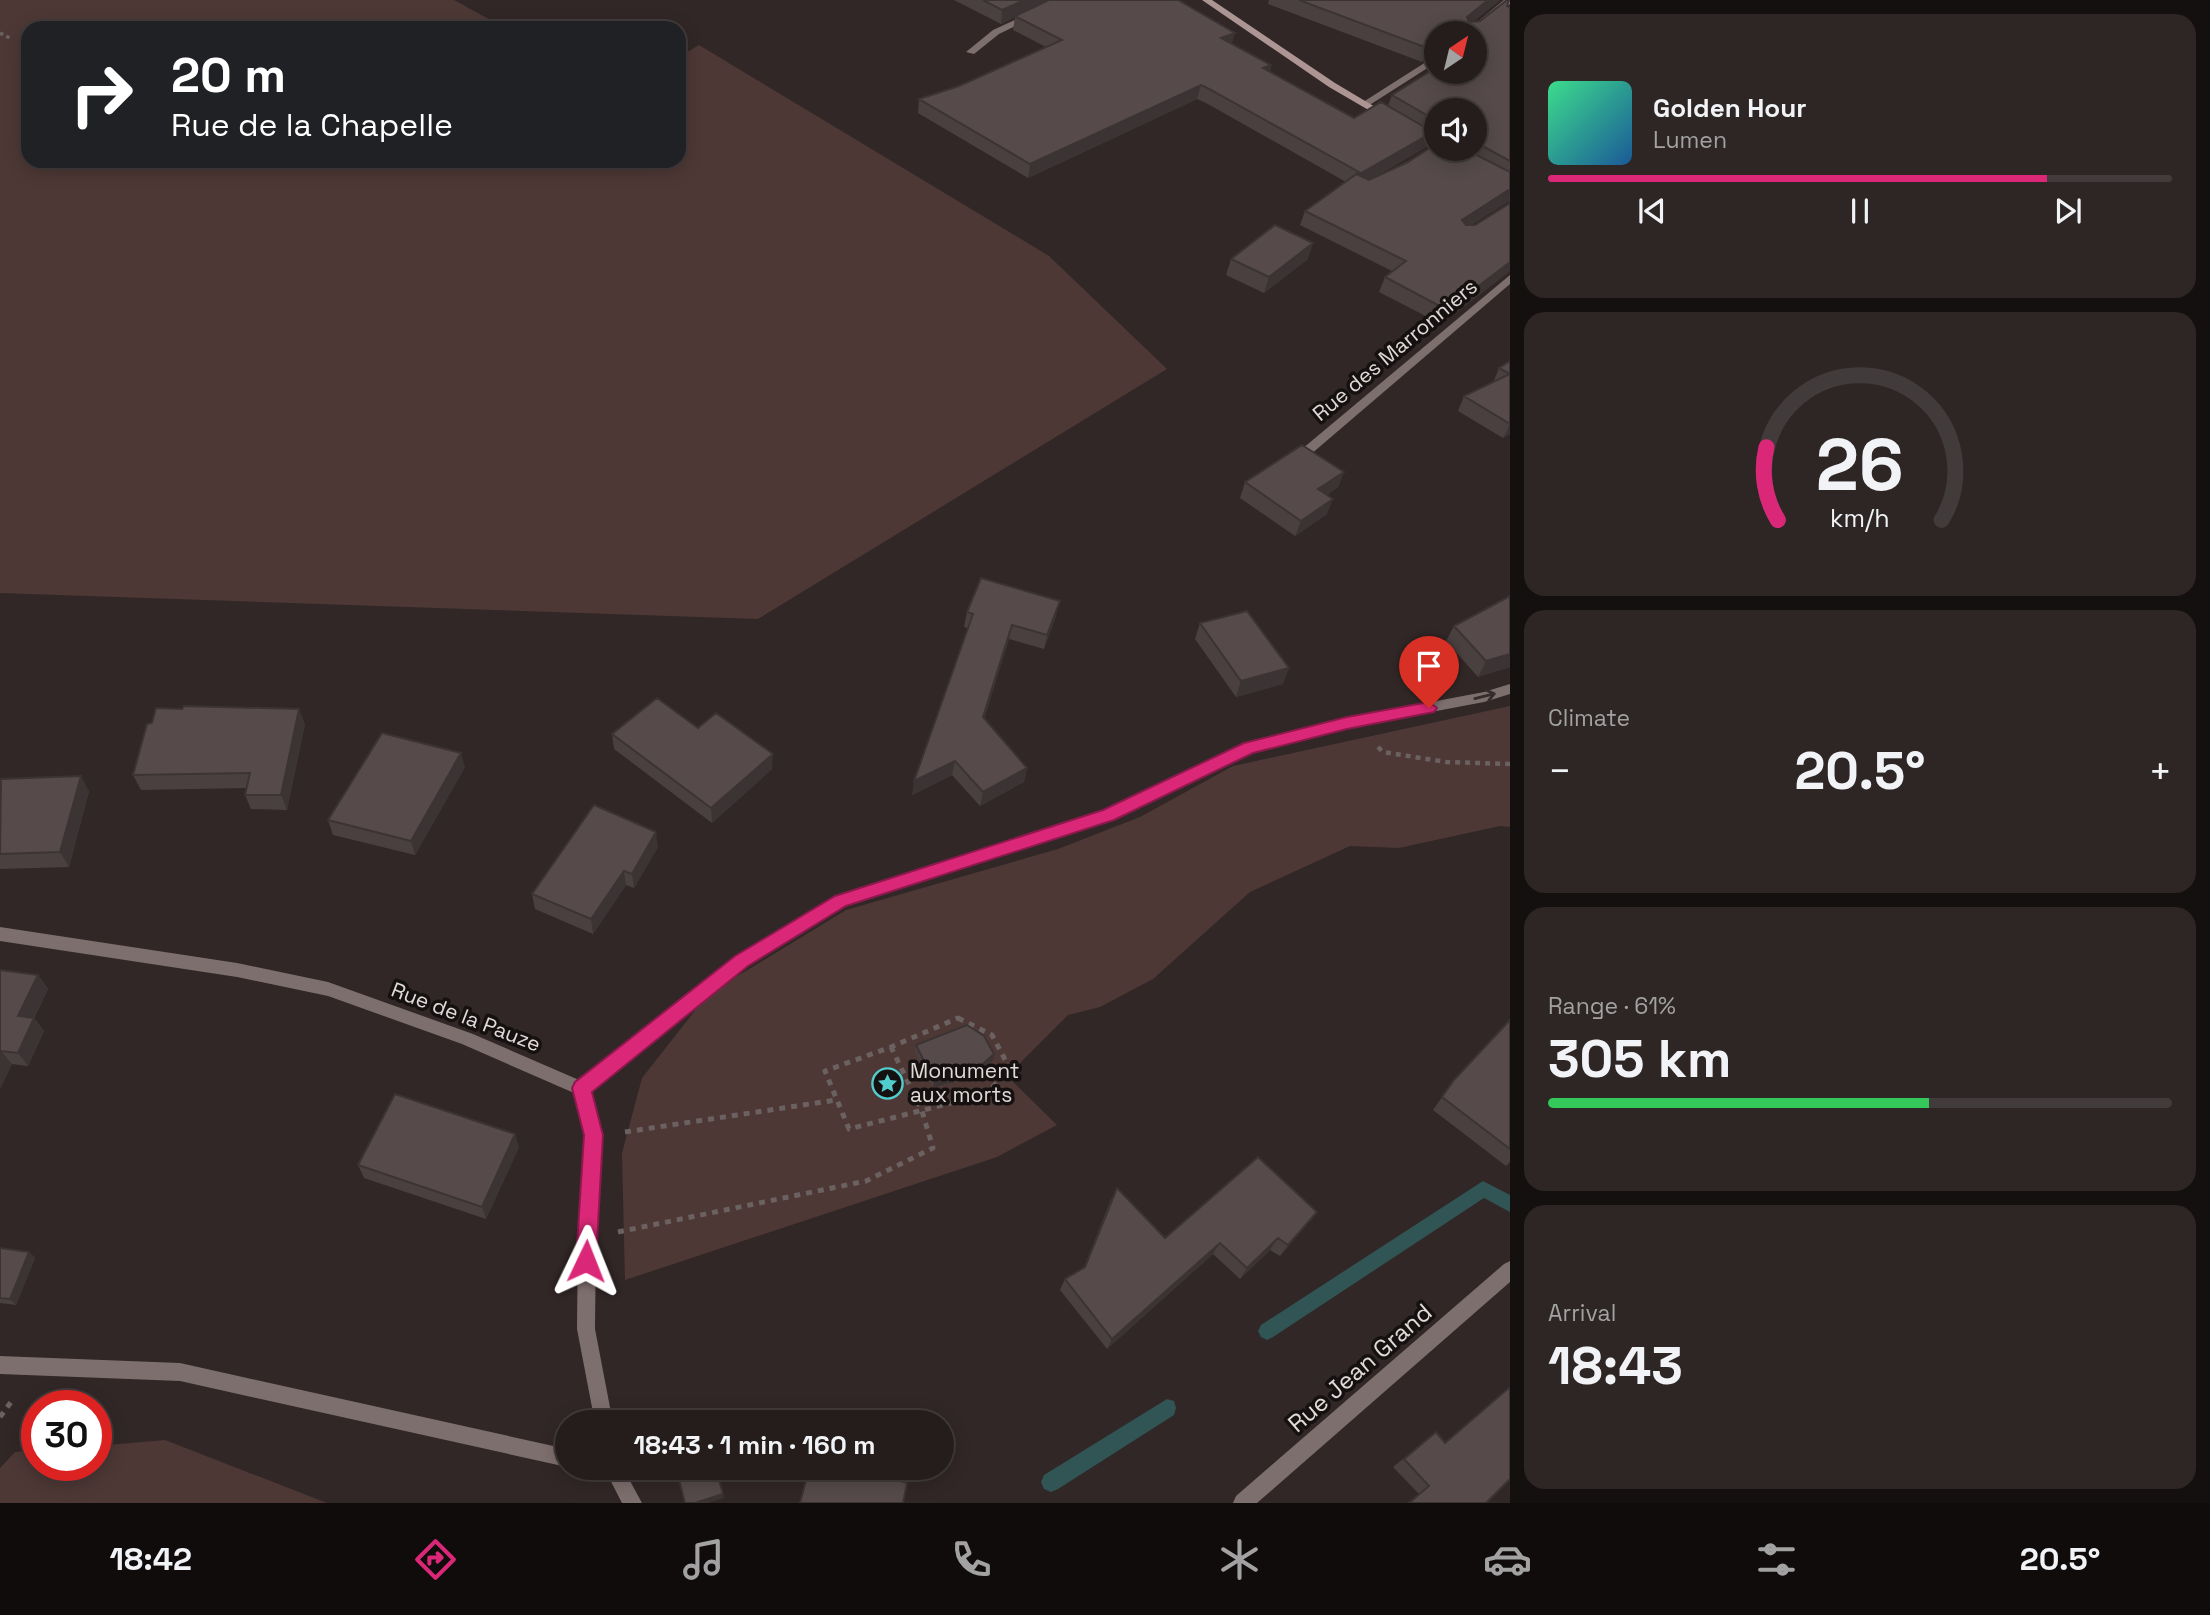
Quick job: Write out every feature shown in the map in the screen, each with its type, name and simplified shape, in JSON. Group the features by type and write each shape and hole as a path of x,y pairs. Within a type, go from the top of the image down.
{"main road":[{"path":"1206,0 1332,85 1398,123"},
{"path":"1409,130 1424,141"}],"street":[{"path":"971,52 996,32 1065,0"},
{"path":"1483,21 1510,0"},
{"path":"1365,104 1424,66"},
{"name":"Rue des Marronniers","path":"1306,452 1510,278"},
{"path":"602,1410 586,1329 587,1238 594,1135 582,1088 742,961 841,901 1108,815 1249,748 1347,723 1484,697 1510,689"},
{"name":"Rue de la Pauze","path":"0,934 237,970 328,989 467,1039 582,1088"},
{"name":"Rue Jean Grand","path":"1243,1503 1510,1270"},
{"path":"0,1366 180,1372 555,1455"},
{"path":"620,1480 632,1503"}],"path":[{"path":"0,33 12,39"},
{"path":"1383,751 1446,762 1510,764"},
{"path":"958,1018 992,1035 1010,1069 986,1094 849,1129 825,1071 891,1048 958,1018"},
{"path":"587,1238 866,1181 933,1148 922,1111 891,1048"},
{"path":"656,1129 836,1100"}],"shaded area":[{"path":"0,0 454,0 492,21 21,21 21,168 686,168 686,53 699,45 1049,256 1167,369 758,619 0,593"},
{"path":"1510,706 1510,827 1500,826 1399,848 1350,846 1250,892 1153,979 1100,1007 1068,1015 1007,1076 1057,1125 997,1157 625,1280 622,1153 642,1078 708,994 846,910 1058,849 1140,817 1233,766"},
{"path":"165,1440 327,1503 0,1503 0,1468 15,1452 21,1451 21,1481 112,1481 112,1445"}],"building":[{"path":"983,0 1024,0 1002,10"},
{"path":"1049,0 1178,0 1235,33 1221,38 1271,65 1263,68 1354,118 1381,102 1424,127 1424,137 1358,175 1369,180 1424,152 1424,161 1487,160 1510,172 1510,189 1462,220 1466,225 1475,225 1510,203 1510,262 1447,310 1385,277 1406,261 1305,211 1359,172 1201,85 1030,164 919,99 959,86 1062,40 1015,16"},
{"path":"1299,0 1488,0 1467,17 1469,21 1424,21 1424,47"},
{"path":"1509,0 1510,161 1487,149 1487,98 1424,98 1424,113 1392,95 1424,75 1424,84 1488,84 1488,21 1480,21"},
{"path":"1275,225 1313,243 1269,277 1231,259"},
{"path":"1510,361 1510,374 1499,368"},
{"path":"1510,374 1510,424 1464,396"},
{"path":"1302,445 1344,472 1318,489 1333,499 1301,521 1245,482"},
{"path":"981,578 1060,601 1047,635 1012,625 983,717 1027,768 983,792 955,761 914,781 973,614 967,612"},
{"path":"1510,596 1510,654 1486,661 1454,626"},
{"path":"1247,611 1289,668 1241,681 1200,623"},
{"path":"657,698 698,728 716,713 773,754 711,808 612,734"},
{"path":"184,706 299,709 281,795 245,795 250,773 133,775 147,724 152,723 156,708 182,709"},
{"path":"382,733 461,753 411,841 328,820"},
{"path":"81,776 60,852 0,854 1,779"},
{"path":"594,805 656,832 632,874 624,871 591,919 532,894"},
{"path":"0,970 38,975 18,1016 34,1018 18,1053 0,1053"},
{"path":"1510,1020 1510,1149 1442,1097 1454,1080"},
{"path":"967,1025 984,1036 994,1054 977,1069 934,1081 916,1045"},
{"path":"395,1094 515,1134 482,1207 358,1165"},
{"path":"1258,1157 1317,1212 1288,1245 1278,1238 1247,1268 1220,1243 1112,1339 1065,1279 1085,1267 1117,1188 1165,1238"},
{"path":"0,1248 29,1252 10,1299 0,1298"},
{"path":"1510,1387 1510,1479 1486,1503 1409,1503 1429,1486 1404,1459 1436,1432 1445,1443"},
{"path":"679,1480 719,1480 723,1494 695,1503 685,1503"},
{"path":"806,1480 897,1480 907,1483 903,1503 800,1503"}],"waterway":[{"path":"1267,1331 1483,1189 1510,1204"},
{"path":"1051,1482 1167,1408"}],"place":[{"name":"Monument aux morts","path":"887,1083"}],"route":[{"path":"586,1261 594,1135 582,1088 742,961 841,901 1108,815 1249,748 1347,723 1429,708"}]}
